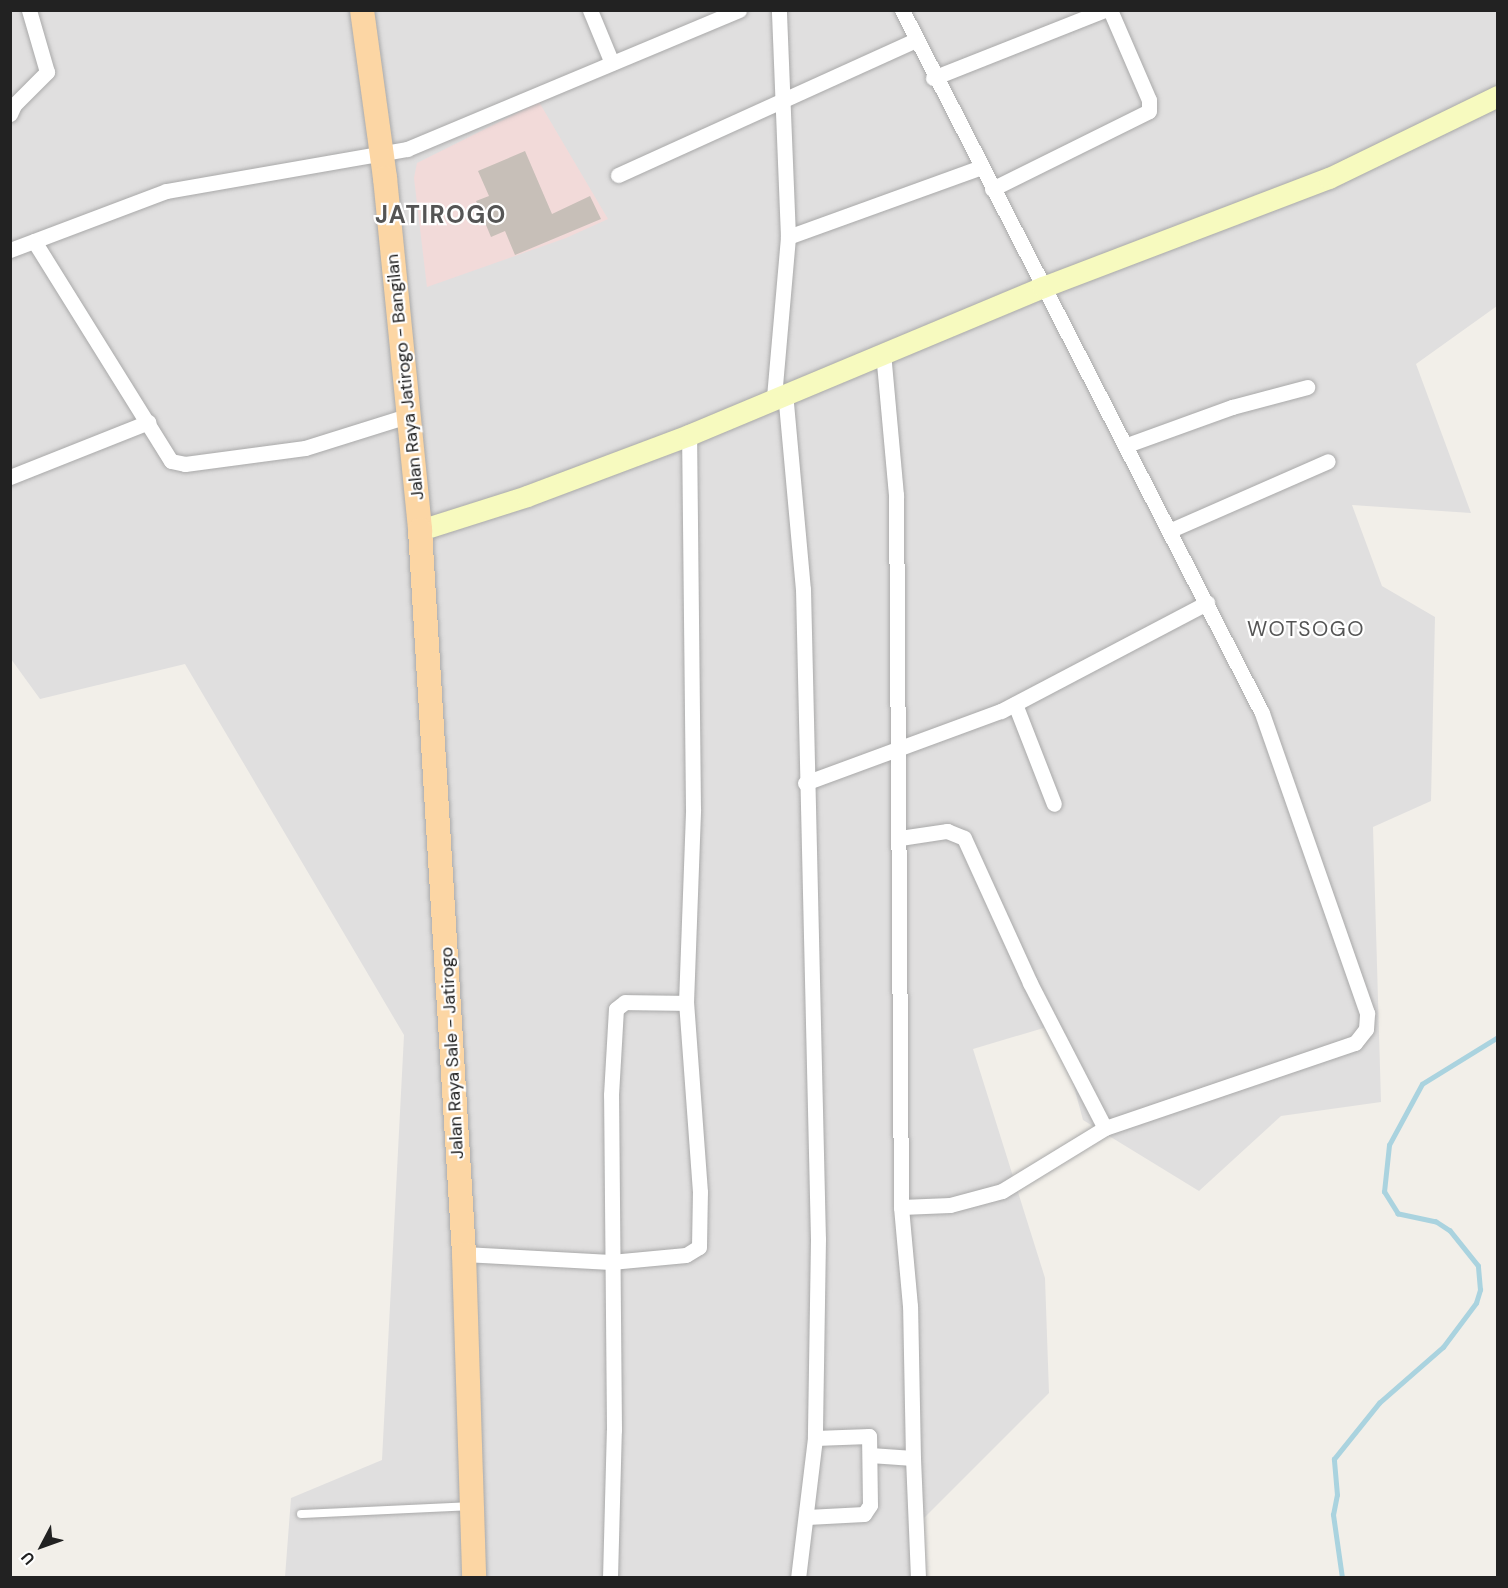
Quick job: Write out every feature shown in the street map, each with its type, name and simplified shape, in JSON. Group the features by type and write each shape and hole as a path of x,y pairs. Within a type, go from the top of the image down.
{"main road":[{"name":"Jalan Raya Jatirogo - Bangilan","path":"362,10 382,153 420,530"},
{"path":"420,530 527,496 689,435 779,395 1043,287 1329,178 1497,96"},
{"name":"Jalan Raya Sale - Jatirogo","path":"420,530 464,1254 474,1578"}],"street":[{"path":"10,114 14,105 46,72 29,10"},
{"path":"590,10 612,63"},
{"path":"10,250 166,191 407,149 739,10"},
{"path":"780,10 788,237 779,395 803,589 805,783 818,1239 815,1438 798,1578"},
{"path":"902,10 933,78 979,168 1127,445 1262,713 1367,1013 1366,1029 1355,1043 1105,1128 1002,1191 950,1205 902,1207"},
{"path":"933,78 1105,10"},
{"path":"992,189 1149,111 1149,100 1110,10"},
{"path":"618,175 784,102 916,40"},
{"path":"788,237 979,168"},
{"path":"34,241 148,422 163,453 171,461 185,464 305,448 407,416"},
{"path":"883,353 896,495 902,1207 910,1306 918,1578"},
{"path":"1127,445 1232,407 1307,387"},
{"path":"10,477 148,422"},
{"path":"464,1254 611,1262 686,1255 699,1247 700,1192 686,1003 693,809 689,435"},
{"path":"1171,530 1328,461"},
{"path":"805,783 899,751 1015,704 1207,603"},
{"path":"1015,704 1054,804"},
{"path":"900,838 947,831 964,838 1030,983 1105,1128"},
{"path":"609,1578 614,1430 610,1095 616,1009 625,1002 686,1003"},
{"path":"807,1517 868,1512 869,1436 865,1434 815,1438"},
{"path":"870,1455 913,1458"}],"lane":[{"path":"301,1514 470,1506"}],"shaded area":[{"path":"10,11 1497,11 1497,306 1416,364 1471,513 1352,505 1382,586 1435,617 1431,801 1373,827 1381,1102 1281,1116 1199,1191 1083,1120 1057,1024 973,1049 1045,1278 1049,1393 914,1528 911,1577 285,1577 291,1498 382,1460 404,1035 185,664 40,699 11,659"},
{"path":"539,102 608,219 566,238 427,287 414,178 417,163"}],"building":[{"path":"525,151 552,214 590,196 601,219 515,255 505,231 491,237 476,201 489,196 478,171"}],"waterway":[{"path":"1342,1578 1333,1515 1337,1495 1334,1459 1379,1403 1443,1347 1476,1303 1480,1290 1478,1266 1450,1231 1436,1222 1398,1214 1384,1192 1389,1145 1422,1084 1498,1037"}],"district":[{"name":"JATIROGO","path":"441,215"},
{"name":"WOTSOGO","path":"1306,629"}]}
